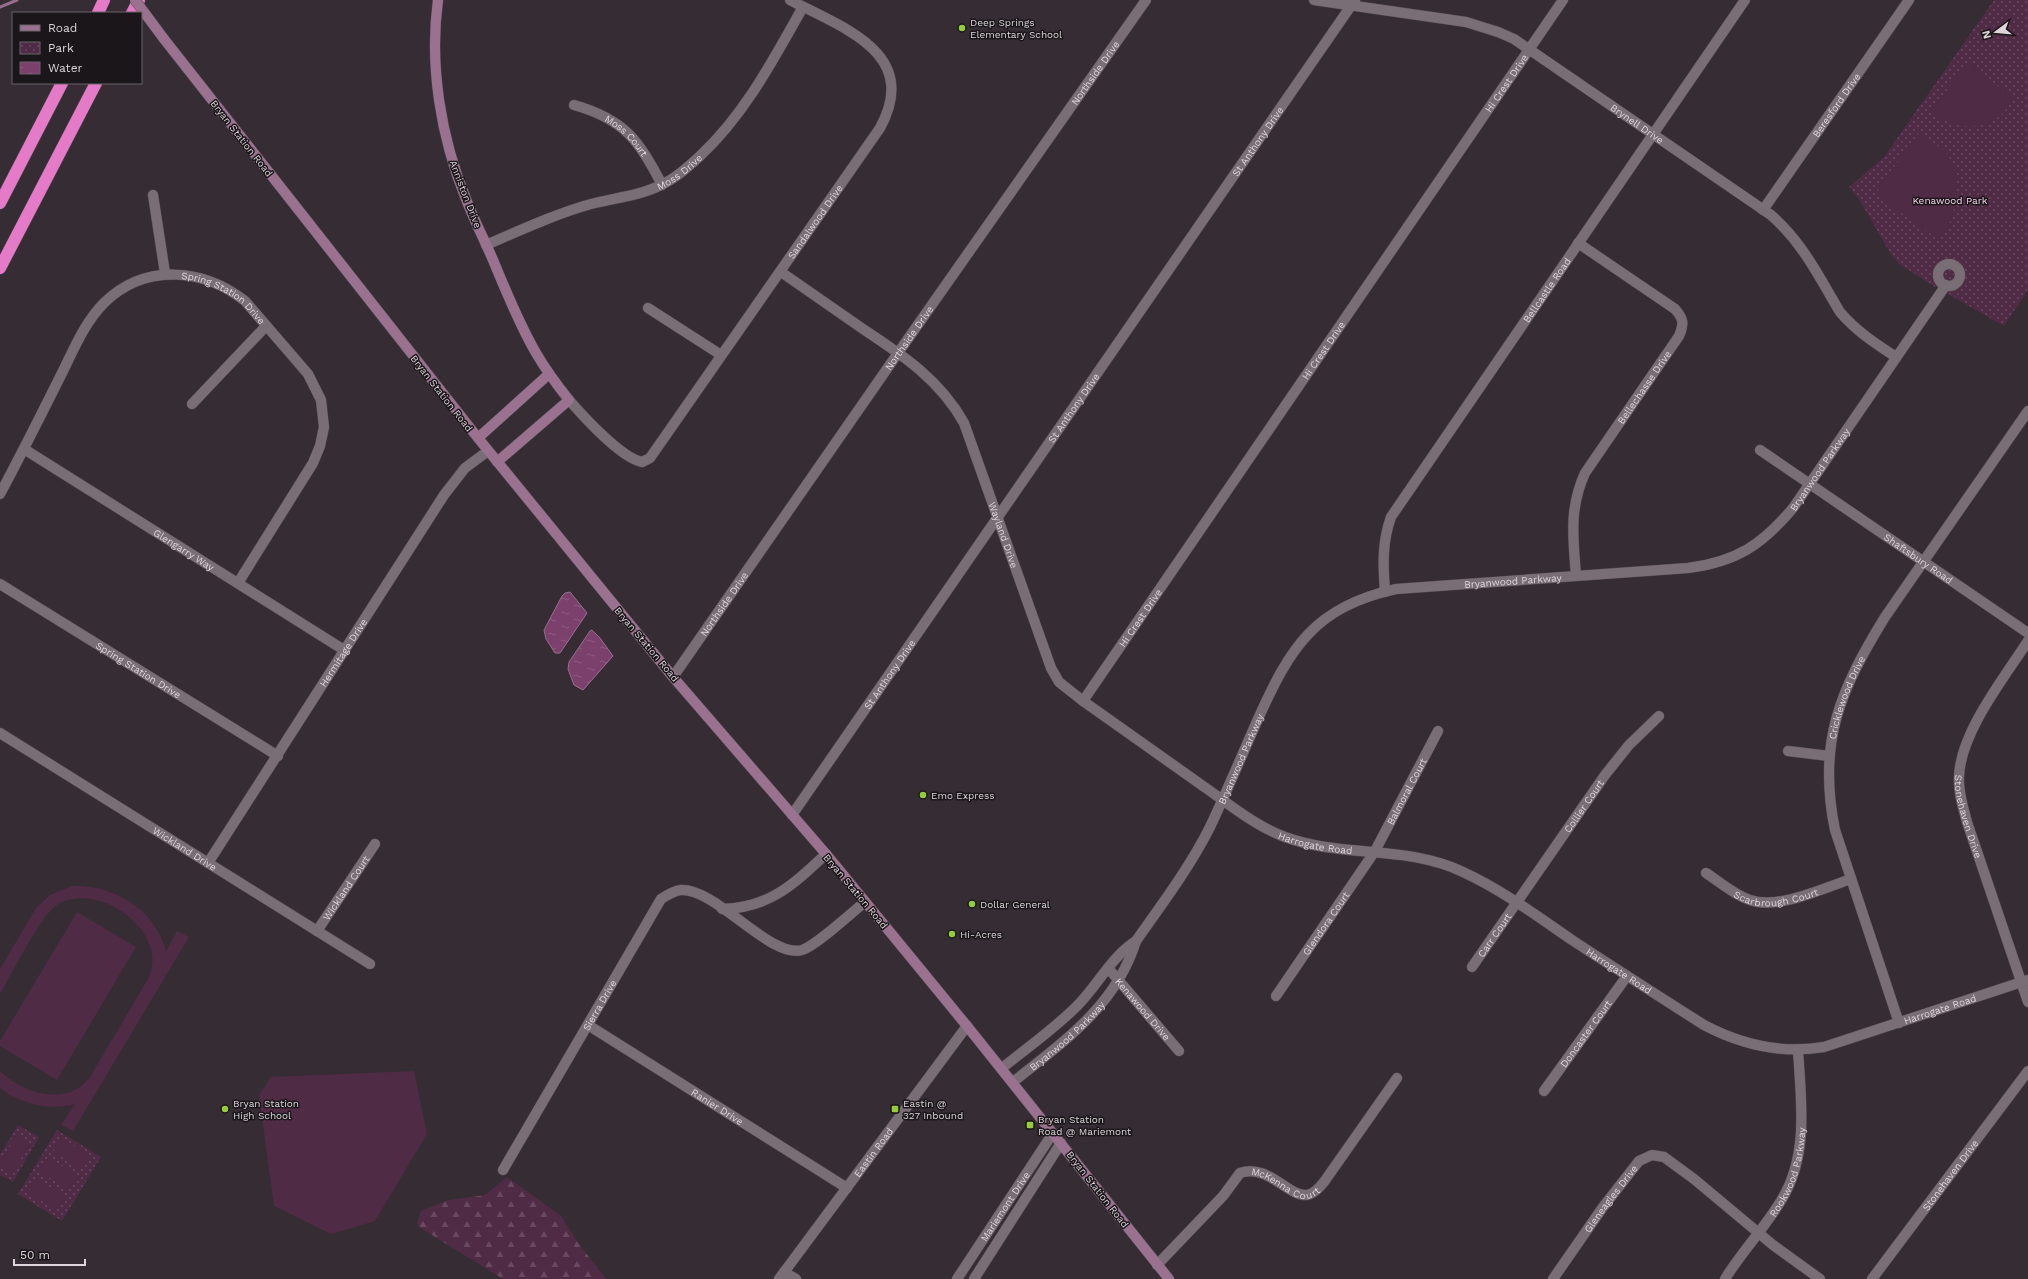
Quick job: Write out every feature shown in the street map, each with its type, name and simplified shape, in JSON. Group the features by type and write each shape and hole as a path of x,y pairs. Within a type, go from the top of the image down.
{"highway":[{"path":"98,12 104,0"},
{"path":"133,12 139,0"},
{"path":"0,203 61,84"},
{"path":"0,268 95,84"}],"main road":[{"name":"Bryan Station Road","path":"135,0 497,462 673,676 826,854 1002,1068 1169,1279"},
{"name":"Anniston Drive","path":"438,0 436,69 443,123 456,173 518,319 549,374 569,400"},
{"path":"478,438 549,374"},
{"path":"497,462 569,400"}],"street":[{"name":"Sandalwood Drive","path":"642,462 650,458 721,355 781,272 880,128 890,106 892,92 890,78 885,64 871,45 790,0"},
{"name":"Northside Drive","path":"673,676 1146,0"},
{"name":"Brynell Drive","path":"1314,0 1353,2 1466,22 1498,32 1530,50 1763,210 1789,231 1798,243 1840,312 1860,333 1896,357"},
{"name":"Hi Crest Drive","path":"1083,701 1563,0"},
{"name":"Bellcastle Road","path":"1385,592 1383,553 1385,532 1391,516 1745,0"},
{"name":"Beresford Drive","path":"1763,210 1908,0"},
{"name":"St Anthony Drive","path":"792,815 1353,2"},
{"name":"Moss Drive","path":"486,245 559,214 636,194 662,185 679,175 692,164 738,116 758,86 803,7"},
{"name":"Moss Court","path":"574,105 600,114 626,130 639,144 662,185"},
{"path":"153,195 166,273"},
{"name":"Bellechasse Drive","path":"1576,575 1572,525 1573,507 1580,482 1585,472 1679,336 1683,324 1683,319 1675,309 1578,243"},
{"name":"Wayland Drive","path":"781,272 898,353 939,386 956,409 964,423 1051,668 1059,682 1083,701 1222,799"},
{"name":"Spring Station Drive","path":"0,494 84,328 93,315 114,294 128,286 166,273 196,278 221,286 245,301 308,374 318,392 323,409 324,427 320,446 313,463 238,583"},
{"name":"Bryanwood Parkway","path":"1012,1082 1070,1037 1102,1005 1119,981 1132,956 1136,941 1199,847 1278,676 1302,640 1321,622 1346,606 1396,589 1688,568 1726,560 1761,541 1777,526 1810,484 1946,285"},
{"path":"648,308 721,355"},
{"path":"192,404 266,326"},
{"name":"Anniston Drive","path":"569,400 597,430 628,456 642,462"},
{"name":"Cricklewood Drive","path":"1899,1023 1835,830 1830,804 1829,756 1837,712 1853,671 1885,617 1924,563 2028,411"},
{"name":"Glengarry Way","path":"24,449 344,650"},
{"name":"Hermitage Drive","path":"208,863 278,756 444,494 465,468 488,450"},
{"name":"Shaftsbury Road","path":"1760,450 2028,633"},
{"name":"Spring Station Drive","path":"0,584 278,756"},
{"name":"Stonehaven Drive","path":"2028,642 1964,745 1959,777 1959,790 1965,816 2025,981 2028,1002"},
{"name":"Collier Court","path":"1517,903 1618,758 1643,730 1659,716"},
{"name":"Balmoral Court","path":"1375,851 1438,732"},
{"name":"Wickland Drive","path":"0,733 370,964"},
{"path":"1788,751 1829,756"},
{"name":"Harrogate Road","path":"1222,799 1263,826 1286,837 1322,846 1408,855 1444,864 1483,882 1627,976 1721,1034 1755,1046 1798,1050 1824,1047 2025,981"},
{"name":"Wickland Court","path":"317,931 375,844"},
{"name":"Glendora Court","path":"1276,996 1375,851"},
{"path":"722,909 751,906 777,895 826,854"},
{"name":"Scarbrough Court","path":"1706,873 1750,900 1763,904 1776,903 1851,879"},
{"name":"Sierra Drive","path":"503,1170 661,899 674,892 682,890 691,892 722,909 781,948 796,951 813,944 865,902"},
{"name":"Carr Court","path":"1472,967 1517,903"},
{"name":"Bryanwood Parkway","path":"1002,1068 1059,1023 1090,992 1108,968 1126,948 1136,941"},
{"name":"Kenawood Drive","path":"1108,968 1179,1051"},
{"name":"Doncaster Court","path":"1544,1091 1627,976"},
{"name":"Ranier Drive","path":"588,1025 847,1188"},
{"name":"Eastin Road","path":"782,1275 967,1026"},
{"name":"Rookwood Parkway","path":"1725,1279 1782,1199 1792,1180 1801,1146 1802,1124 1798,1050"},
{"name":"Stonehaven Drive","path":"1872,1279 2028,1071"},
{"name":"McKenna Court","path":"1158,1265 1223,1196 1240,1173 1252,1171 1260,1173 1298,1193 1308,1195 1313,1193 1324,1182 1397,1078"},
{"name":"Mariemont Drive","path":"957,1279 1053,1133"},
{"name":"Mariemont Drive","path":"974,1279 1061,1143"},
{"name":"Gleneagles Drive","path":"1553,1279 1603,1207 1639,1160 1652,1155 1664,1157 1694,1179 1789,1257 1820,1279"},
{"path":"782,1275 796,1279"}],"green space":[{"name":"Kenawood Park","path":"1994,0 2028,0 2028,290 2004,326 1932,285 1899,264 1890,253 1859,199 1849,187 1884,157"},
{"path":"1965,64 1972,66 2012,97 2003,113 1986,124 1977,126 1958,125 1940,118 1932,112"},
{"path":"1919,133 1944,151 1950,159 1956,174 1957,192 1952,217 1948,226 1938,239 1880,198 1878,189"},
{"path":"72,886 103,890 131,902 153,923 161,936 166,951 177,931 189,937 73,1131 61,1125 75,1104 55,1107 36,1105 26,1102 8,1094 0,1088 0,1071 21,1086 45,1094 70,1092 81,1086 90,1077 149,977 152,959 149,942 139,927 126,914 109,904 91,899 73,899 57,905 43,920 0,994 0,969 36,908 50,895"},
{"path":"77,912 136,947 57,1080 0,1046 0,1041"},
{"path":"414,1071 427,1134 375,1221 331,1234 274,1206 259,1095 271,1077"},
{"path":"18,1125 39,1137 13,1182 0,1175 0,1155"},
{"path":"57,1130 101,1157 62,1221 18,1194"},
{"path":"16,1136 29,1144 13,1173 0,1166 0,1163"},
{"path":"61,1138 90,1155 81,1169 53,1152"},
{"path":"48,1158 77,1175 69,1189 40,1172"},
{"path":"507,1177 561,1216 579,1244 606,1279 503,1279 419,1227 417,1223 421,1211 449,1200 485,1195"},
{"path":"36,1179 65,1196 57,1210 28,1193"}],"water":[{"path":"570,592 587,613 560,653 555,653 546,639 544,630 562,596 565,593"},
{"path":"592,630 613,656 583,690 574,685 568,669 569,662"}],"waterway":[{"path":"0,7 17,0"}],"place":[{"name":"Deep Springs Elementary School","path":"962,28"},
{"name":"Emo Express","path":"923,795"},
{"name":"Dollar General","path":"972,904"},
{"name":"Hi-Acres","path":"952,934"},
{"name":"Bryan Station High School","path":"225,1109"},
{"name":"Eastin @ 327 Inbound","path":"895,1109"},
{"name":"Bryan Station Road @ Mariemont","path":"1030,1125"}]}
